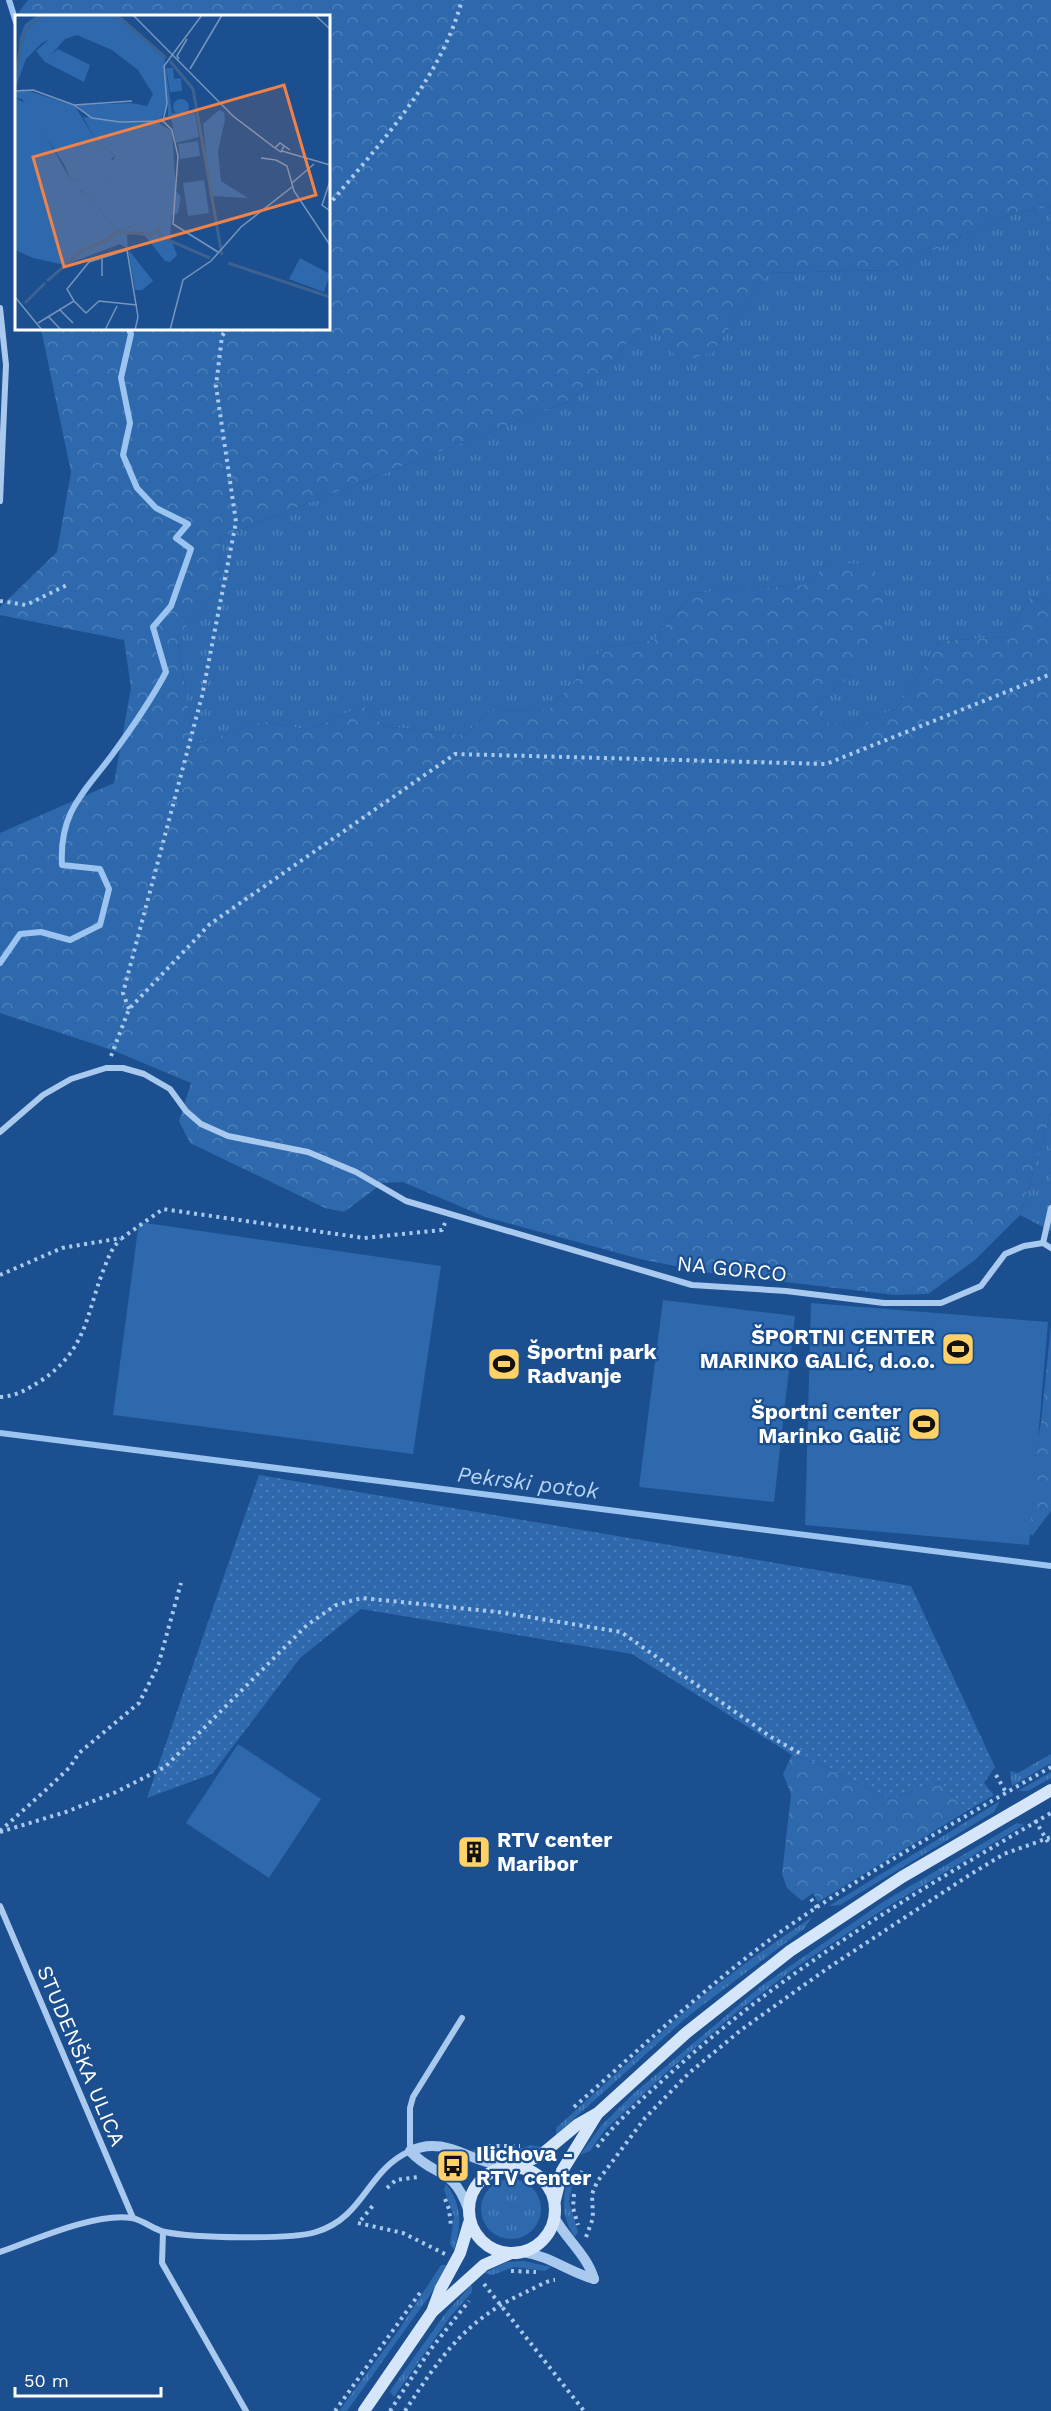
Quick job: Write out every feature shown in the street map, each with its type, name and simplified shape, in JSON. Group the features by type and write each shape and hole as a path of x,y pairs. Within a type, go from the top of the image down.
{"main road":[{"path":"517,2166 540,2155 577,2125 598,2113 686,2033 790,1951 902,1877 1051,1790"},
{"path":"364,2411 432,2312 484,2265 545,2240 555,2217 554,2203 562,2171 598,2113"},
{"path":"432,2312 441,2288 460,2253 469,2223 468,2209 471,2193 478,2181 490,2171 503,2166 517,2166 532,2170 543,2179 554,2203"},
{"path":"469,2223 485,2244 517,2253"}],"street":[{"path":"0,308 3,364 0,501"},
{"path":"0,1132 42,1095 71,1079 106,1068"},
{"name":"NA GORCO","path":"106,1068 123,1068 144,1074 170,1089 186,1110 201,1124 228,1137 308,1152 356,1172 406,1201 692,1285 786,1292 884,1303 941,1303 961,1297 981,1286 1005,1254 1024,1246 1043,1244"},
{"path":"1051,1208 1043,1244 1051,1248"},
{"name":"STUDENŠKA ULICA","path":"0,1906 133,2218"},
{"path":"462,2018 413,2097 410,2108 410,2151 422,2163 435,2167 454,2181 462,2192 468,2209"},
{"path":"0,2252 62,2230 104,2220 133,2218 162,2232 193,2235 282,2236 312,2233 327,2228 355,2208 384,2166 426,2143 452,2149 484,2163 503,2166"},
{"path":"517,2253 555,2261 581,2275 594,2279 590,2265 568,2240 555,2217"},
{"path":"162,2232 162,2263 246,2411"}],"path":[{"path":"330,204 396,123 438,64 462,0"},
{"path":"129,1009 123,993 202,696 236,522 216,386 222,336 226,330"},
{"path":"0,601 26,605 69,584"},
{"path":"106,1068 129,1009 210,924 455,754 826,764 1051,674"},
{"path":"0,1397 18,1395 52,1373 68,1358 87,1324 111,1251 122,1238 163,1209 364,1238 442,1230 449,1214"},
{"path":"0,1275 62,1248 122,1238"},
{"path":"0,1831 55,1781 79,1753 139,1703 158,1666 181,1583"},
{"path":"0,1831 76,1808 146,1778 165,1767 307,1625 336,1605 362,1598 498,1612 621,1632 771,1737 803,1755"},
{"path":"996,1775 1016,1811"},
{"path":"1027,1804 1049,1844"},
{"path":"593,2152 615,2125 696,2050 784,1980 893,1906 1051,1813"},
{"path":"580,2243 593,2218 592,2194 597,2182 645,2118 689,2073 751,2023 901,1919 1004,1854 1051,1837"},
{"path":"585,2236 577,2223 573,2208 576,2186 587,2162"},
{"path":"442,2192 449,2209 449,2233"},
{"path":"358,2223 403,2233 443,2253"},
{"path":"440,2260 445,2246"},
{"path":"504,2273 515,2270 540,2273"},
{"path":"405,2411 427,2377 479,2317 554,2279 560,2271"},
{"path":"547,2276 554,2279"},
{"path":"478,2292 484,2284 495,2278"},
{"path":"335,2411 427,2283"},
{"path":"484,2284 584,2411"},
{"path":"390,2411 435,2343 471,2300"}],"green space":[{"path":"28,0 1051,0 1051,206 1001,217 893,270 767,273 712,353 680,362 649,322 572,400 221,537 219,588 177,637 194,745 263,721 308,730 363,706 384,726 464,735 490,711 548,710 604,648 654,640 693,593 803,585 830,563 872,564 886,595 881,639 852,675 818,703 820,717 832,725 849,729 897,708 940,641 1008,637 1030,597 1051,602 1051,1114 1020,1215 975,1260 928,1294 895,1295 710,1273 640,1259 485,1217 403,1182 383,1183 344,1212 325,1208 190,1143 179,1121 191,1083 112,1050 0,1013 0,833 114,783 131,688 124,640 0,615 0,607 57,552 71,472 41,330 330,330 330,15 17,15"},
{"path":"1051,206 1051,602 1030,597 1008,637 940,641 897,708 849,729 832,725 820,717 818,703 852,675 830,563 804,585 693,593 654,640 604,648 548,710 490,711 464,735 384,726 363,706 308,730 263,721 194,745 177,637 219,588 221,537 572,400 650,321 712,353 767,273 893,270 1001,217"},
{"path":"1051,1114 1051,1231 1020,1215"},
{"path":"139,1222 441,1266 413,1454 113,1415"},
{"path":"663,1300 795,1316 774,1502 639,1487"},
{"name":"Športni center Marinko Galič","path":"811,1303 1048,1322 1029,1545 805,1525"},
{"path":"1051,1325 1051,1511 1032,1536 1022,1523 1041,1422"},
{"path":"259,1475 911,1586 995,1767 984,1783 994,1795 967,1811 940,1782 890,1799 818,1763 792,1755 632,1654 361,1609 300,1658 212,1774 147,1798"},
{"path":"238,1744 321,1799 269,1878 186,1823"},
{"path":"1051,1754 1051,1763 1012,1786 1010,1771 1018,1773"},
{"path":"792,1755 818,1763 890,1799 940,1782 967,1811 818,1902 813,1893 802,1901 787,1888 782,1874 791,1794 783,1774"},
{"path":"1051,1772 1051,1778 1028,1791 1018,1791"},
{"path":"1000,1801 994,1812 840,1905 829,1906"},
{"path":"1017,1823 1024,1825 887,1907 795,1968 738,2011 668,2071 605,2130 590,2151 580,2155 600,2127 633,2094 760,1987 883,1902"},
{"path":"812,1917 804,1929 687,2017 556,2135 556,2128 696,2001 755,1956"},
{"path":"530,2145 541,2147 525,2155 507,2158 472,2151 476,2149 515,2149"},
{"path":"571,2173 574,2176 569,2202 578,2232 575,2237 567,2222 564,2206 565,2189"},
{"path":"511,2179 528,2184 536,2192 541,2209 536,2226 528,2234 511,2239 494,2234 486,2226 481,2209 486,2192 494,2184"},
{"path":"446,2184 458,2207 459,2224 454,2250 450,2244 454,2216 444,2190"},
{"path":"524,2261 551,2267 545,2271 514,2267 492,2275 484,2273 507,2262"},
{"path":"441,2265 447,2265 435,2288 347,2411 339,2411 400,2328"},
{"path":"471,2285 472,2292 450,2317 394,2397 390,2392 392,2388 445,2314"}],"waterway":[{"path":"9,0 15,19"},
{"path":"0,963 20,934 41,932 70,940 100,925 109,889 100,869 62,865 64,831 75,805 134,725 166,672 153,627 171,606 191,549 176,538 188,524 156,508 137,488 123,455 130,423 121,378 131,334 129,330"},
{"name":"Pekrski potok","path":"0,1433 1051,1566"}],"place":[{"name":"ŠPORTNI CENTER MARINKO GALIĆ, d.o.o.","path":"958,1349"},
{"name":"Športni park Radvanje","path":"504,1364"},
{"name":"Športni center Marinko Galič","path":"924,1424"},
{"name":"RTV center Maribor","path":"474,1852"},
{"name":"Ilichova - RTV center","path":"453,2166"}]}
